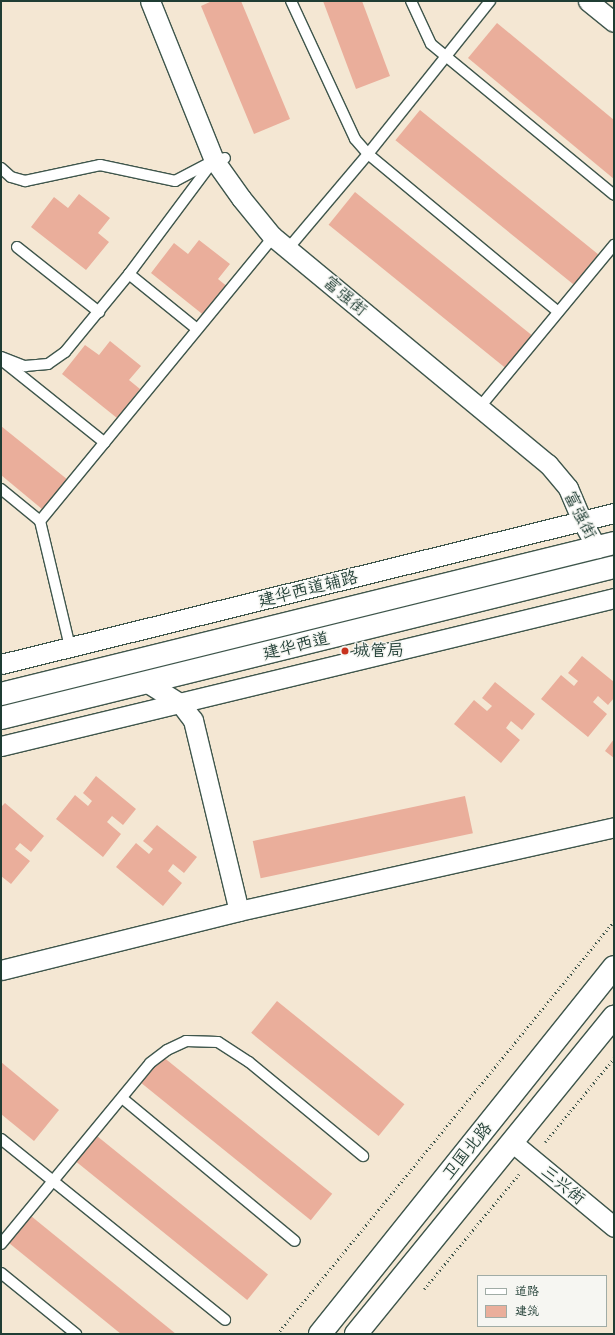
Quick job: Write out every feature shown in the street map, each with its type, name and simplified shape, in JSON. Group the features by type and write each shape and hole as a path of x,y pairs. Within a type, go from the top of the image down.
{"main road":[{"name":"建华西道","path":"1,694 605,546"},
{"name":"建华西道","path":"1,718 614,567"},
{"name":"卫国北路","path":"320,1334 614,967"},
{"name":"卫国北路","path":"356,1334 513,1143 614,1016"}],"street":[{"name":"富强街","path":"150,1 220,159 281,237 548,464 568,488 605,546"},
{"name":"富强街","path":"160,1 220,159"},
{"path":"588,1 614,22"},
{"name":"富强街","path":"281,237 555,461 574,484 587,520"},
{"name":"建华西道辅路","path":"1,664 614,513"},
{"path":"1,746 614,598"},
{"path":"146,682 180,703 193,720 239,911"},
{"path":"1,970 239,911 614,827"},
{"name":"三兴街","path":"513,1143 614,1226"}],"lane":[{"path":"291,1 355,139 368,154 558,312"},
{"path":"411,1 431,44 444,57 614,195"},
{"path":"40,521 197,329 281,237 368,154 490,1"},
{"path":"1,168 11,177 25,181 100,165 175,181 220,159"},
{"path":"1,358 25,366 48,364 65,352 99,312 220,159"},
{"path":"484,402 614,245"},
{"path":"17,247 99,312"},
{"path":"129,274 197,329"},
{"path":"1,358 105,442"},
{"path":"1,489 40,521 70,647"},
{"path":"1,1244 150,1063 166,1050 186,1041 218,1042 250,1062 363,1156"},
{"path":"122,1098 295,1241"},
{"path":"1,1139 225,1320"},
{"path":"1,1273 76,1334"}],"path":[{"path":"277,1334 614,921"},
{"path":"422,1292 614,1058"}],"building":[{"path":"212,1 241,1 290,119 254,134 201,6"},
{"path":"323,1 362,1 390,76 356,89"},
{"path":"497,23 614,120 614,179 468,58"},
{"path":"420,110 600,256 576,286 395,140"},
{"path":"355,192 532,335 506,368 329,225"},
{"path":"79,194 110,218 98,233 109,242 86,270 31,227 54,197 68,208"},
{"path":"199,240 230,264 218,279 229,288 206,317 151,273 174,243 188,254"},
{"path":"110,341 141,366 129,380 140,389 117,418 62,374 85,345 99,355"},
{"path":"1,426 73,484 48,514 1,475"},
{"path":"582,656 614,682 614,698 608,705 598,696 593,702 607,714 588,737 541,699 561,675 574,686 578,681 568,673"},
{"path":"495,682 535,714 522,730 511,721 506,728 520,740 501,763 454,724 474,700 487,711 492,706 482,698"},
{"path":"614,739 614,758 605,751"},
{"path":"96,776 136,809 123,825 112,816 107,822 121,834 103,857 56,819 75,795 88,806 92,801 83,793"},
{"path":"465,796 473,833 261,878 253,841"},
{"path":"5,803 44,836 31,852 20,843 15,849 30,861 11,884 1,876 1,807"},
{"path":"157,825 197,857 184,873 173,864 168,871 182,883 163,906 116,867 136,843 149,854 153,849 143,841"},
{"path":"277,1001 404,1104 379,1136 251,1033"},
{"path":"162,1056 332,1194 311,1220 141,1082"},
{"path":"1,1062 59,1110 34,1141 1,1114"},
{"path":"97,1136 268,1274 247,1300 76,1162"},
{"path":"31,1216 176,1334 121,1334 9,1243"}],"place":[{"name":"城管局","path":"345,651"}]}
